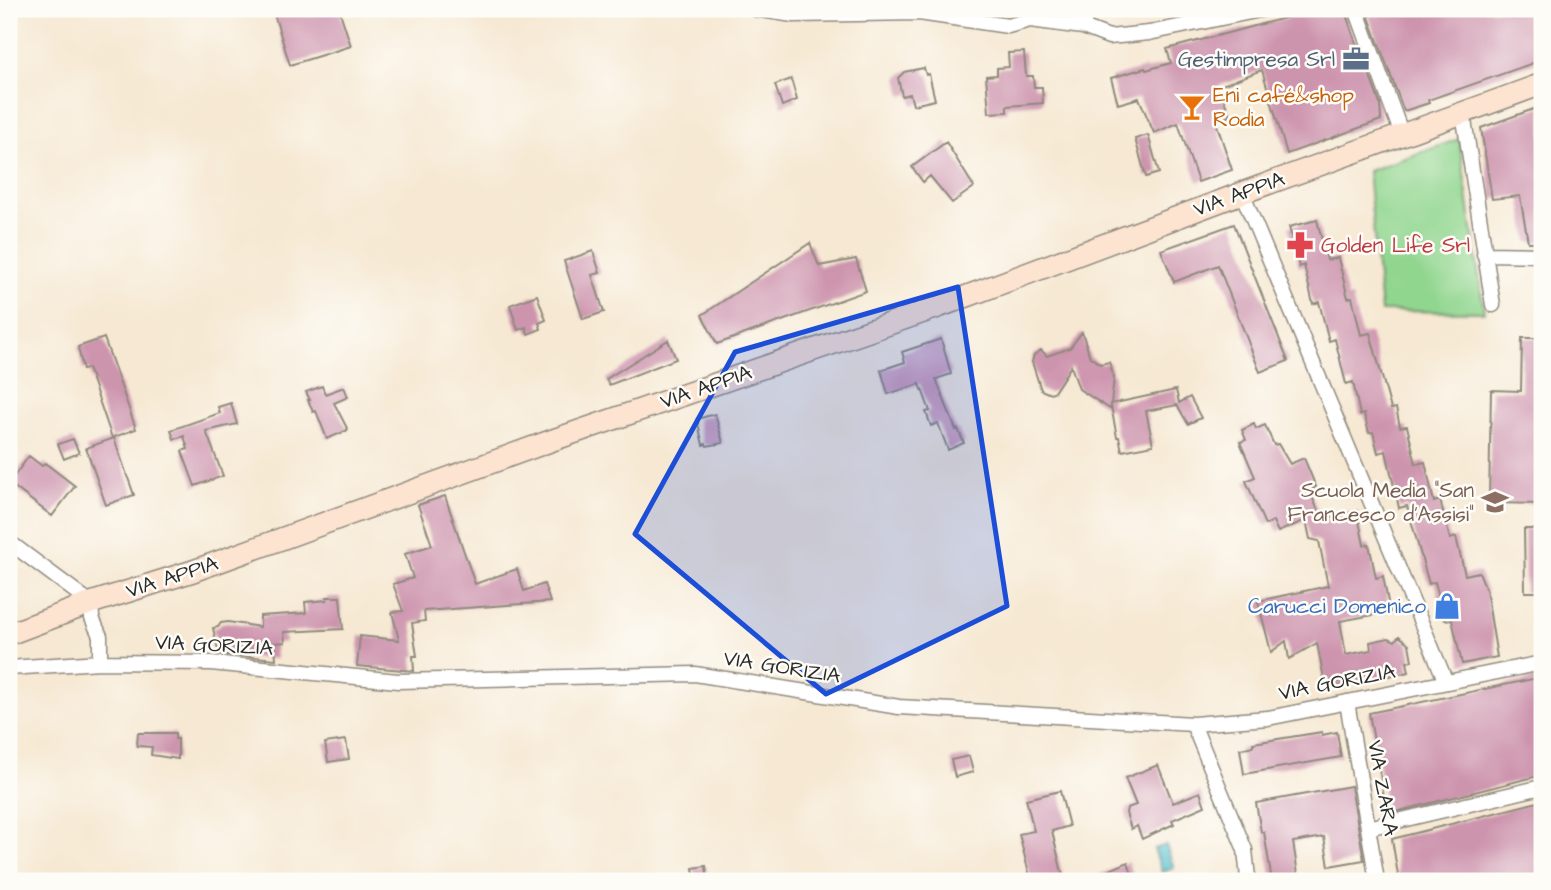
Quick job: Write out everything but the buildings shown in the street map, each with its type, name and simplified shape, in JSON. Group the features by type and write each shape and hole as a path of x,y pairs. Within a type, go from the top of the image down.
{"main road":[{"name":"VIA APPIA","path":"9,634 91,603 193,571 553,440 938,307 1542,84"}],"street":[{"path":"755,9 793,15 919,13 1008,26 1028,14 1083,27 1109,37 1150,33 1217,14 1265,9"},
{"path":"1083,27 1087,9"},
{"path":"1356,9 1402,135"},
{"path":"1463,113 1493,305"},
{"path":"1242,193 1446,682"},
{"path":"1484,254 1542,254"},
{"path":"9,542 91,603 92,618 100,636 100,662"},
{"name":"VIA GORIZIA","path":"9,667 100,662 211,663 398,681 695,674 899,707 1193,724 1268,718 1542,663"},
{"name":"VIA ZARA","path":"1346,702 1377,881"},
{"path":"1193,724 1245,850 1248,878 1245,881"},
{"path":"1368,828 1542,787"}],"highlighted area":[{"path":"958,287 1007,606 826,694 635,534 735,352"}],"green space":[{"path":"1459,139 1484,312 1381,311 1368,171"}],"water":[{"path":"1166,845 1174,868 1162,872 1154,849"}],"place":[{"name":"Gestimpresa Srl","path":"1356,59"},
{"name":"Eni café&shop Rodia","path":"1192,107"},
{"name":"Golden Life Srl","path":"1300,245"},
{"name":"Scuola Media \"San Francesco d'Assisi\"","path":"1495,502"},
{"name":"Carucci Domenico","path":"1447,606"}]}
